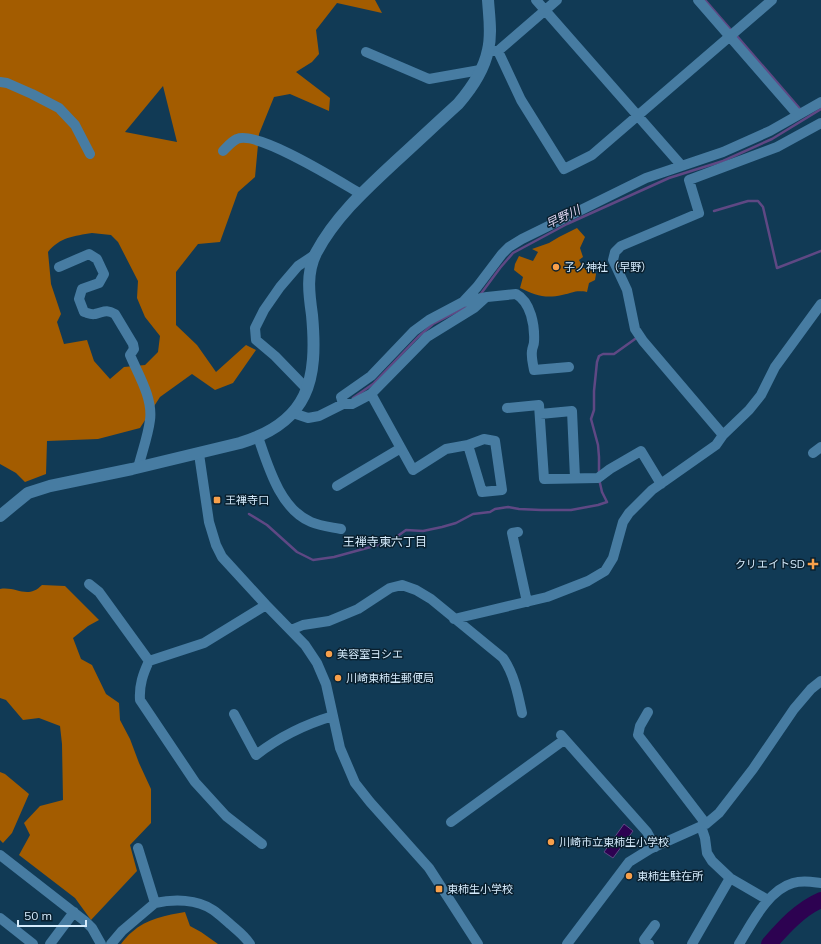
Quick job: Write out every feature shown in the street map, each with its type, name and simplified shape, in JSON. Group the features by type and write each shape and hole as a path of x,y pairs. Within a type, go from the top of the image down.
{"street":[{"path":"488,0 493,51 521,100 564,169 592,155 772,0"},
{"path":"536,0 681,165"},
{"path":"0,516 28,493 77,479 138,468 199,454 258,438 286,420 293,413 307,389 312,371 313,347 309,282 310,271 316,254 332,228 361,194 458,104 468,92 480,70 493,51 557,0"},
{"path":"698,0 798,115"},
{"path":"366,52 429,79 480,70"},
{"path":"0,82 7,83 32,94 59,108 75,125 90,154"},
{"path":"466,301 502,254 509,247 522,239 646,178 723,152 770,131 821,102"},
{"path":"723,435 646,345 635,329 626,290 613,260 615,252 621,246 699,213 689,180 777,147 821,123"},
{"path":"223,151 237,139 250,138 290,154 361,194"},
{"path":"59,267 89,254 97,259 104,274 98,282 82,289 79,299 84,312 93,315 102,310 115,314 133,344 134,349 130,355 145,390 150,413 150,420 138,468"},
{"path":"307,389 276,356 256,340 255,328 264,310 280,287 298,266 316,254"},
{"path":"343,404 341,397 371,376 414,331 430,320 466,301 516,294 525,300 534,331 532,352 534,370 568,367"},
{"path":"293,413 308,418 319,416 343,404 352,404 371,394 427,337 474,308 485,298"},
{"path":"454,618 547,597 588,581 605,571 613,558 623,522 632,510 652,490 716,445 723,435 749,410 761,395 775,367 821,304"},
{"path":"371,394 413,470 446,449 484,440 495,441 502,490 482,492 468,445"},
{"path":"507,408 539,405 544,480 598,478 610,469 641,451 661,484"},
{"path":"540,414 572,411 575,478"},
{"path":"258,438 271,474 282,496 290,506 303,518 311,522 341,529"},
{"path":"337,486 401,448"},
{"path":"199,454 209,522 216,545 222,557 266,605 306,644 317,663 326,684 340,748 356,783 429,868 478,944"},
{"path":"518,532 512,533 526,602"},
{"path":"89,584 99,592 149,661"},
{"path":"291,630 303,625 329,621 358,609 390,588 402,585 416,590 431,599 503,658 516,687 522,713"},
{"path":"262,844 226,816 195,782 140,700 140,688 143,675 149,661 204,643 266,605"},
{"path":"567,944 629,862 655,847 703,825 719,813 746,778 794,709 811,689 821,681"},
{"path":"648,712 638,735 703,825 707,853 712,861 730,878 768,900"},
{"path":"234,714 256,755 271,743 319,720 333,716"},
{"path":"451,822 562,738 647,832 655,847"},
{"path":"138,848 155,903"},
{"path":"0,854 92,928 101,944"},
{"path":"692,944 730,878"},
{"path":"739,944 756,916 768,900 781,889 793,883 807,881 821,883"},
{"path":"111,944 122,931 155,903 165,901 191,901 214,910 245,936 250,944"},
{"path":"50,944 74,912"},
{"path":"0,918 33,944"},
{"path":"649,944 644,940 655,925"}],"shaded area":[{"path":"0,0 375,0 382,13 337,3 316,30 319,54 312,62 296,72 330,98 329,111 290,94 274,97 259,134 255,177 238,192 220,242 198,244 176,272 176,325 197,345 216,372 246,345 256,350 233,383 215,390 192,374 160,397 140,428 98,439 47,441 46,474 25,482 16,473 0,464","holes":["163,86 177,142 125,132","92,233 111,235 118,242 138,281 137,298 145,317 160,336 158,352 145,365 124,367 110,379 94,361 87,340 64,344 57,322 61,314 51,284 48,252 62,240 73,236"]},
{"path":"577,228 585,237 580,248 583,257 579,260 583,268 592,269 596,274 595,280 589,283 587,292 583,291 550,297 535,294 520,288 523,277 514,270 519,256 533,261 538,252 532,249 549,243"},
{"path":"42,585 65,586 99,620 88,626 73,638 81,659 92,665 106,694 119,703 120,720 130,739 151,789 151,823 130,845 137,871 91,920 75,898 19,855 30,835 24,823 40,806 63,800 62,744 60,726 39,718 23,720 6,700 0,698 0,589 32,592"},
{"path":"0,772 5,774 29,794 12,833 3,843 0,840"},
{"path":"624,824 633,831 613,858 604,852"},
{"path":"185,912 190,926 218,944 121,944 131,933 150,921 164,916"}],"waterway":[{"path":"705,0 732,31"},
{"path":"736,35 801,110"},
{"name":"早野川","path":"480,295 513,253 567,224 669,178 723,161 772,139 821,109"},
{"path":"714,211 748,201 758,201 763,207 777,268 821,251"},
{"name":"早野川","path":"353,398 373,384 418,337 433,324 468,306"},
{"path":"599,474 598,445 591,419 594,410 597,362 599,356 603,354 614,354 635,339"},
{"path":"249,514 267,525 297,552 313,560 334,557 378,545 392,540 406,530 423,531 442,527 456,523 473,514 490,512 495,509 508,507 519,509 571,510 598,505 607,502 602,492 599,479"},
{"path":"769,944 799,913 821,900"}],"place":[{"name":"子ノ神社（早野）","path":"556,267"},
{"name":"王禅寺口","path":"217,500"},
{"name":"クリエイトSD","path":"813,564"},
{"name":"美容室ヨシエ","path":"329,654"},
{"name":"川崎東柿生郵便局","path":"338,678"},
{"name":"川崎市立東柿生小学校","path":"551,842"},
{"name":"東柿生駐在所","path":"629,876"},
{"name":"東柿生小学校","path":"439,889"}],"district":[{"name":"王禅寺東六丁目","path":"385,542"}]}
